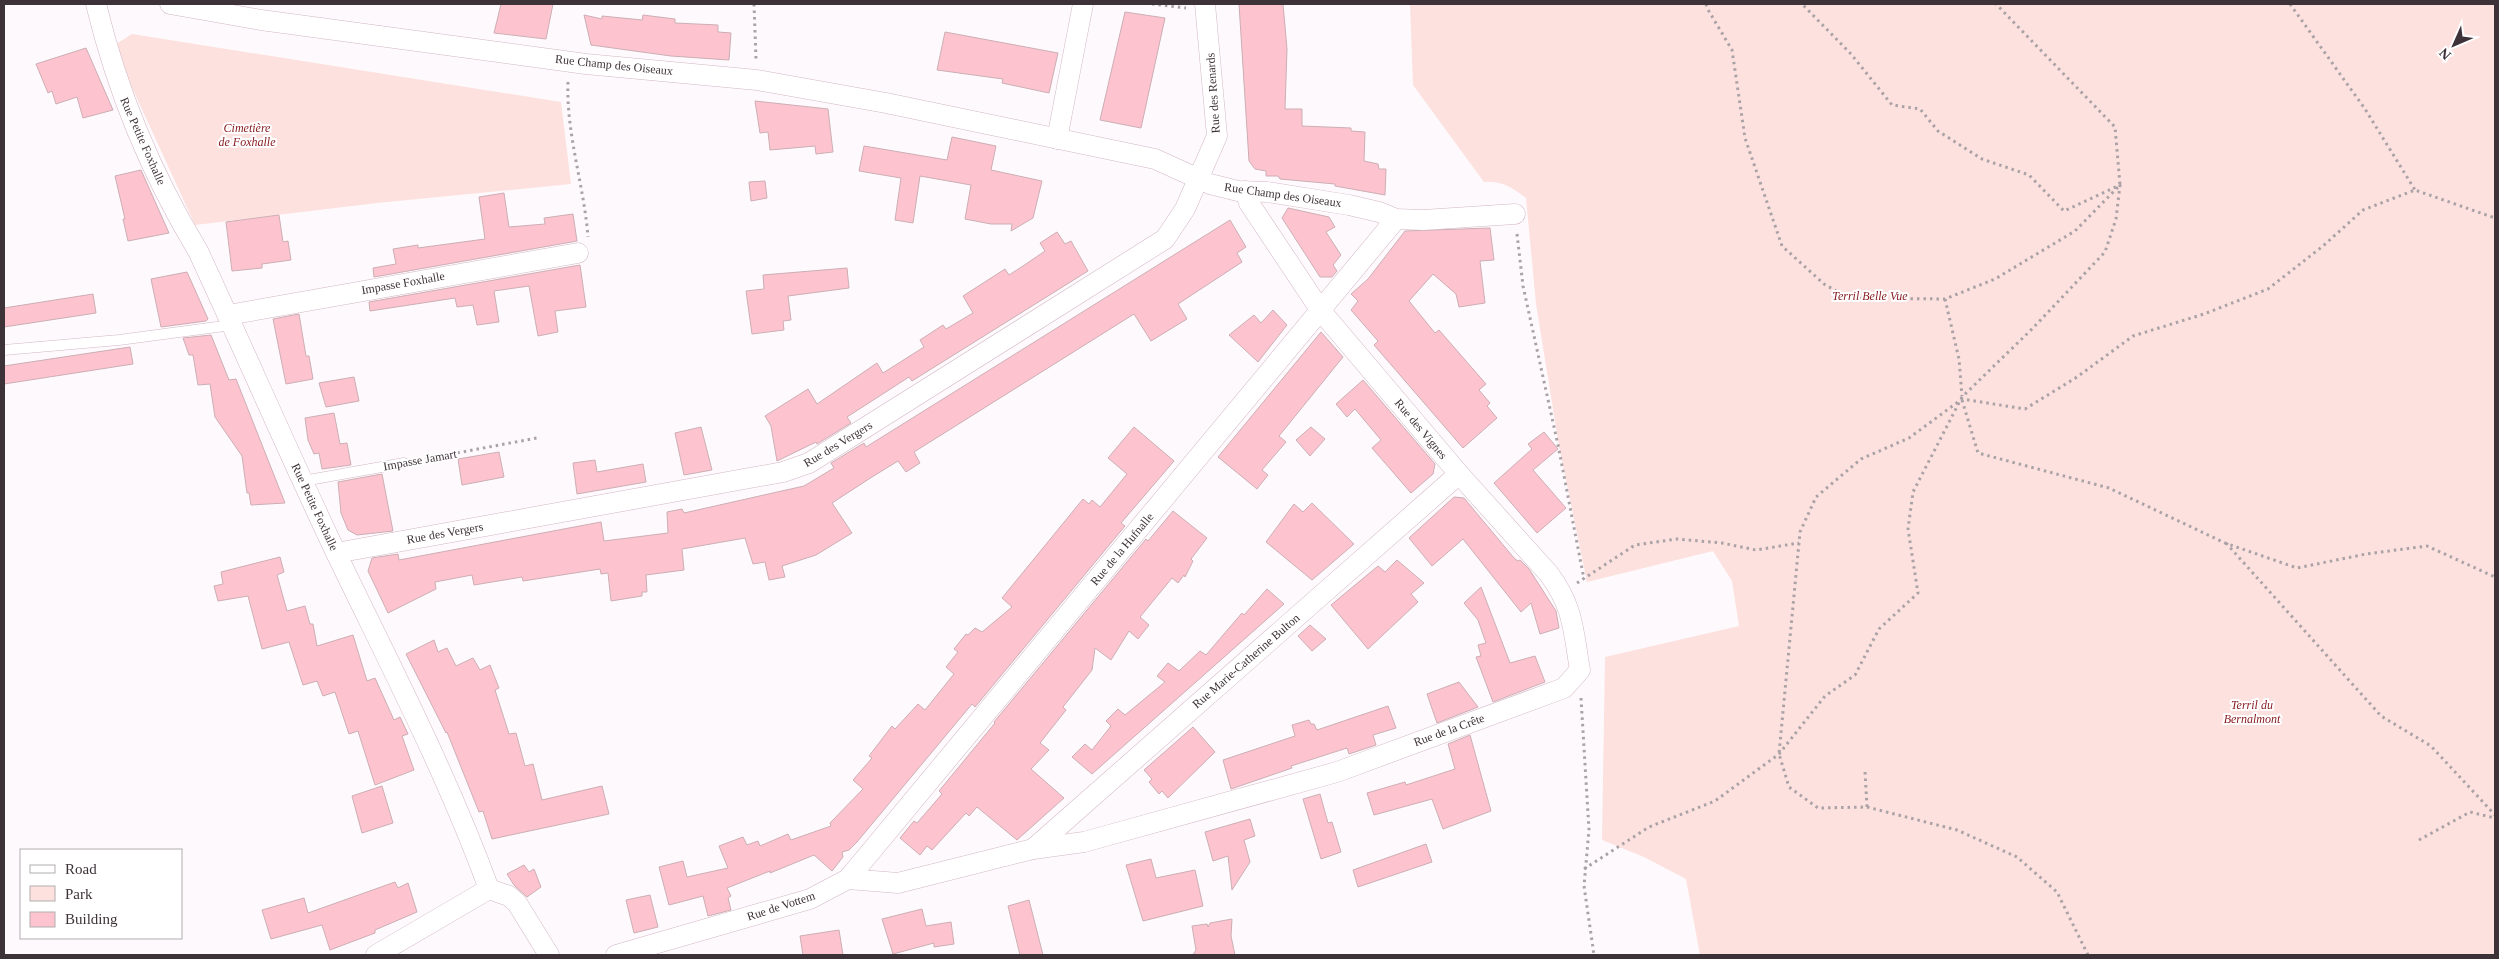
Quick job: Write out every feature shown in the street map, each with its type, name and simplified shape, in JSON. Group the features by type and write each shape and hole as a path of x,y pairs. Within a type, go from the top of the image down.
{"street":[{"name":"Rue Petite Foxhalle","path":"96,4 108,56 121,92 175,212 198,251 336,553 420,726 470,836 489,889"},
{"name":"Rue Champ des Oiseaux","path":"170,4 261,20 569,61 757,80 886,103 1155,159 1210,184 1245,191 1267,192 1349,205 1379,212 1396,219 1423,220 1515,214"},
{"path":"1057,139 1082,4"},
{"name":"Rue des Renards","path":"1199,178 1217,136 1206,7"},
{"name":"Rue des Vergers","path":"336,553 774,474 809,462 1165,239 1185,209 1199,178"},
{"name":"Rue des Vignes","path":"1245,191 1249,203 1321,312 1459,474 1549,574 1561,591 1570,610 1580,670"},
{"name":"Rue de la Hufnalle","path":"848,879 1321,312 1396,219"},
{"name":"Impasse Foxhalle","path":"230,320 578,253"},
{"name":"Rue Marie-Catherine Bulton","path":"1033,849 1459,474"},
{"name":"Rue de la Crête","path":"1033,849 1084,842 1337,772 1564,688 1580,670"},
{"path":"848,879 898,883 1033,849"},
{"name":"Rue de Vottem","path":"616,955 810,899 848,879"},
{"path":"376,955 489,889 509,896 518,903 549,955"}],"lane":[{"path":"4,350 119,340 230,320"},
{"name":"Impasse Jamart","path":"304,481 404,463"}],"path":[{"path":"754,4 757,80"},
{"path":"1152,4 1206,7"},
{"path":"1706,4 1732,50 1745,138 1782,246 1824,284 1848,298 1945,299 1995,279 2075,231 2120,185"},
{"path":"1802,4 1851,54 1892,105 1920,109 1938,132 1982,159 2029,175 2064,211 2120,185"},
{"path":"1996,4 2115,127 2120,185 2116,219 2104,252 2033,328 1962,398 1908,438 1861,459 1816,497 1800,532 1778,754 1789,787 1818,808 1867,806 1957,830 2016,857 2057,892 2088,955"},
{"path":"2290,4 2364,109 2415,190 2495,218"},
{"path":"569,61 568,86 572,132 586,214 588,244 578,253"},
{"path":"1962,398 2025,409 2076,377 2133,336 2204,314 2268,289 2323,246 2363,210 2415,190"},
{"path":"1515,214 1523,286 1558,445 1584,579"},
{"path":"1945,299 1959,359 1962,398 1978,453 2109,488 2225,543 2297,568 2366,554 2426,546 2495,577"},
{"path":"1584,869 1649,826 1716,801 1778,754 1825,696 1855,675 1879,629 1918,593 1908,529 1913,492 1962,398"},
{"name":"Impasse Jamart","path":"404,463 537,438"},
{"path":"1561,591 1584,579 1635,545 1677,539 1722,543 1756,550 1799,543"},
{"path":"2225,543 2381,716 2432,746 2495,817"},
{"path":"1580,670 1589,830 1584,869 1584,886 1594,955"},
{"path":"1865,772 1867,806"},
{"path":"2419,840 2470,812 2495,817"}],"green space":[{"path":"1410,4 2495,4 2495,955 1700,955 1686,879 1644,857 1602,840 1605,657 1739,626 1732,581 1713,551 1587,582 1559,446 1536,304 1526,198 1506,185 1496,182 1484,182 1413,85"},
{"name":"Cimetière de Foxhalle","path":"132,34 561,102 571,184 377,203 195,225 113,46"}],"building":[{"path":"501,4 553,4 546,39 494,33"},
{"path":"1239,4 1283,4 1287,49 1285,109 1302,109 1302,126 1351,128 1351,131 1365,132 1364,161 1378,164 1379,169 1386,169 1385,195 1335,186 1335,184 1280,179 1278,176 1266,176 1266,171 1255,169 1249,161"},
{"path":"1125,12 1165,18 1141,128 1100,120"},
{"path":"584,15 602,19 602,16 642,20 643,15 675,19 675,23 718,25 718,32 731,33 729,60 671,56 591,45"},
{"path":"945,32 1058,53 1049,93 1002,83 1003,79 937,70"},
{"path":"86,48 113,110 83,118 77,97 56,104 52,91 48,93 36,64"},
{"path":"755,101 828,109 833,152 816,154 815,146 770,150 768,132 760,133"},
{"path":"952,137 996,146 991,170 1042,181 1033,218 1011,231 1012,224 991,224 965,219 971,185 920,176 913,223 895,220 901,178 859,171 864,146 947,160"},
{"path":"141,170 169,233 128,241 115,176"},
{"path":"765,181 767,198 751,201 749,182"},
{"path":"504,193 509,227 545,224 544,218 573,214 577,241 374,277 373,268 396,264 393,249 418,245 418,248 485,239 479,197"},
{"path":"1288,208 1329,217 1335,227 1326,232 1341,255 1333,265 1337,271 1332,277 1320,277 1282,218"},
{"path":"279,215 283,242 288,241 291,260 262,264 262,268 232,271 226,222"},
{"path":"1230,220 1246,247 1237,253 1242,262 1178,304 1187,319 1151,341 1134,314 914,452 920,463 906,472 898,461 872,477 832,503 852,533 816,555 782,566 785,577 769,580 765,562 753,564 745,538 682,549 684,570 646,575 647,592 642,592 642,596 611,601 608,573 601,574 600,569 523,581 522,577 474,585 472,575 435,582 436,589 388,613 368,571 372,558 398,554 399,560 601,522 604,541 668,533 667,512 682,509 684,513 804,486 834,468 831,463 864,443 866,447"},
{"path":"1490,228 1494,260 1480,261 1485,303 1459,307 1456,294 1433,274 1409,301 1435,333 1439,330 1486,384 1479,390 1490,403 1487,406 1497,418 1463,448 1374,345 1378,341 1351,310 1358,301 1351,294 1368,279 1405,231"},
{"path":"1057,232 1065,244 1071,241 1088,271 912,381 909,377 847,417 851,423 817,444 816,442 777,461 771,426 765,416 808,389 817,404 877,363 883,373 924,347 920,340 943,325 946,329 973,313 963,296 1005,269 1009,275 1023,266 1045,251 1040,243"},
{"path":"580,265 586,307 555,311 558,332 538,336 529,286 494,291 499,322 477,325 473,305 457,307 455,298 370,311 369,302"},
{"path":"847,268 849,288 788,296 791,320 783,321 784,330 752,334 746,291 764,289 763,275"},
{"path":"187,272 208,319 206,321 161,327 151,279"},
{"path":"93,294 96,313 4,327 4,308"},
{"path":"1273,310 1287,325 1258,362 1229,335 1254,315 1261,323"},
{"path":"299,314 306,356 309,356 313,379 286,384 273,319"},
{"path":"1321,332 1343,357 1279,436 1286,442 1262,470 1268,475 1257,489 1218,457"},
{"path":"211,335 229,380 236,379 285,503 251,505 249,493 247,493 242,456 215,417 210,384 198,385 193,355 189,355 183,338"},
{"path":"130,347 133,364 4,384 4,366"},
{"path":"354,377 359,401 326,407 319,383"},
{"path":"1363,380 1435,464 1433,474 1411,493 1372,448 1381,440 1355,409 1347,417 1336,404"},
{"path":"334,413 340,444 347,443 351,465 322,469 319,453 314,454 308,440 305,418"},
{"path":"701,427 712,470 684,475 675,433"},
{"path":"1134,427 1174,461 1121,523 1125,526 975,707 972,704 857,842 849,850 842,852 843,857 832,871 814,855 727,888 731,896 728,898 731,910 708,916 703,896 669,905 659,867 683,861 687,877 728,868 719,846 743,837 747,845 758,841 760,846 788,834 791,840 831,826 830,823 863,789 853,780 872,758 869,756 892,726 895,729 918,704 925,710 954,674 946,667 958,652 954,649 966,634 968,635 975,628 982,632 1012,607 1002,598 1083,499 1089,504 1092,500 1100,507 1127,474 1108,458"},
{"path":"1311,427 1325,439 1310,456 1296,440"},
{"path":"1544,432 1558,449 1533,470 1566,508 1537,533 1494,483 1532,449 1528,444"},
{"path":"499,452 504,477 462,485 458,459"},
{"path":"595,460 597,472 643,464 646,482 577,494 573,463"},
{"path":"382,474 393,531 357,535 348,530 341,513 338,482"},
{"path":"1454,497 1464,498 1514,558 1518,561 1520,560 1529,569 1556,611 1559,628 1540,634 1531,603 1521,612 1463,539 1432,566 1409,538"},
{"path":"1312,503 1354,544 1312,580 1266,542 1294,504 1303,512"},
{"path":"1173,511 1207,538 1191,559 1193,561 1185,577 1184,575 1178,583 1172,578 1140,617 1149,625 1138,639 1129,631 1111,660 1095,648 1092,670 1063,707 1066,710 1040,743 1049,750 1031,769 1064,798 1017,840 977,807 969,816 966,813 932,850 927,846 920,855 900,838 914,821 917,823 942,794 939,791 994,722 1146,539 1148,541"},
{"path":"280,557 284,572 277,575 287,611 305,606 310,624 313,624 317,646 353,635 367,681 375,678 394,720 400,717 408,734 402,736 414,770 375,785 358,731 349,734 335,692 323,696 317,681 303,685 289,642 262,649 248,596 218,601 214,586 223,584 221,572"},
{"path":"1397,560 1424,583 1411,594 1418,602 1368,649 1331,605 1378,566 1385,572"},
{"path":"1481,587 1510,663 1535,656 1545,682 1493,702 1476,657 1481,656 1478,645 1486,643 1478,620 1464,603"},
{"path":"1267,589 1284,604 1092,774 1072,757 1085,744 1092,750 1111,726 1106,721 1118,709 1125,715 1165,682 1157,676 1168,663 1179,671 1200,651 1206,655 1242,613 1244,615"},
{"path":"1310,625 1326,639 1312,651 1298,636"},
{"path":"434,640 438,652 447,648 456,666 473,658 480,670 490,665 499,688 495,690 509,734 516,733 525,766 533,764 542,800 602,786 609,814 492,839 483,811 479,812 447,732 406,654"},
{"path":"1459,682 1478,707 1437,723 1427,694"},
{"path":"1388,706 1396,728 1373,735 1376,745 1349,754 1347,748 1291,766 1292,768 1231,789 1223,760 1295,736 1292,725 1309,720 1317,730"},
{"path":"1193,727 1215,752 1168,798 1162,791 1159,794 1149,782 1152,779 1144,770"},
{"path":"1470,735 1491,811 1443,829 1432,799 1374,815 1367,793 1405,782 1406,785 1455,769 1448,744"},
{"path":"382,786 393,823 362,833 352,796"},
{"path":"1320,794 1328,823 1332,822 1341,852 1321,859 1303,799"},
{"path":"1250,819 1255,836 1244,840 1250,862 1232,890 1228,856 1213,861 1205,832"},
{"path":"1426,844 1432,862 1358,887 1353,870"},
{"path":"1151,859 1156,878 1195,870 1203,906 1143,921 1126,865"},
{"path":"524,865 529,872 534,869 541,887 527,897 514,885 507,874"},
{"path":"395,882 398,888 408,883 417,912 375,930 375,933 330,950 322,925 271,939 262,910 304,898 308,913"},
{"path":"650,895 658,927 634,933 626,900"},
{"path":"1029,900 1043,955 1020,955 1008,906"},
{"path":"922,909 926,926 951,922 954,944 934,947 934,943 893,954 882,919"},
{"path":"1232,919 1231,936 1235,955 1193,955 1196,950 1192,926 1207,924 1208,927 1210,923"},
{"path":"839,930 843,955 803,955 800,936"}],"park label":[{"name":"Terril Belle Vue","path":"1870,296"},
{"name":"Terril du Bernalmont","path":"2252,712"}]}
